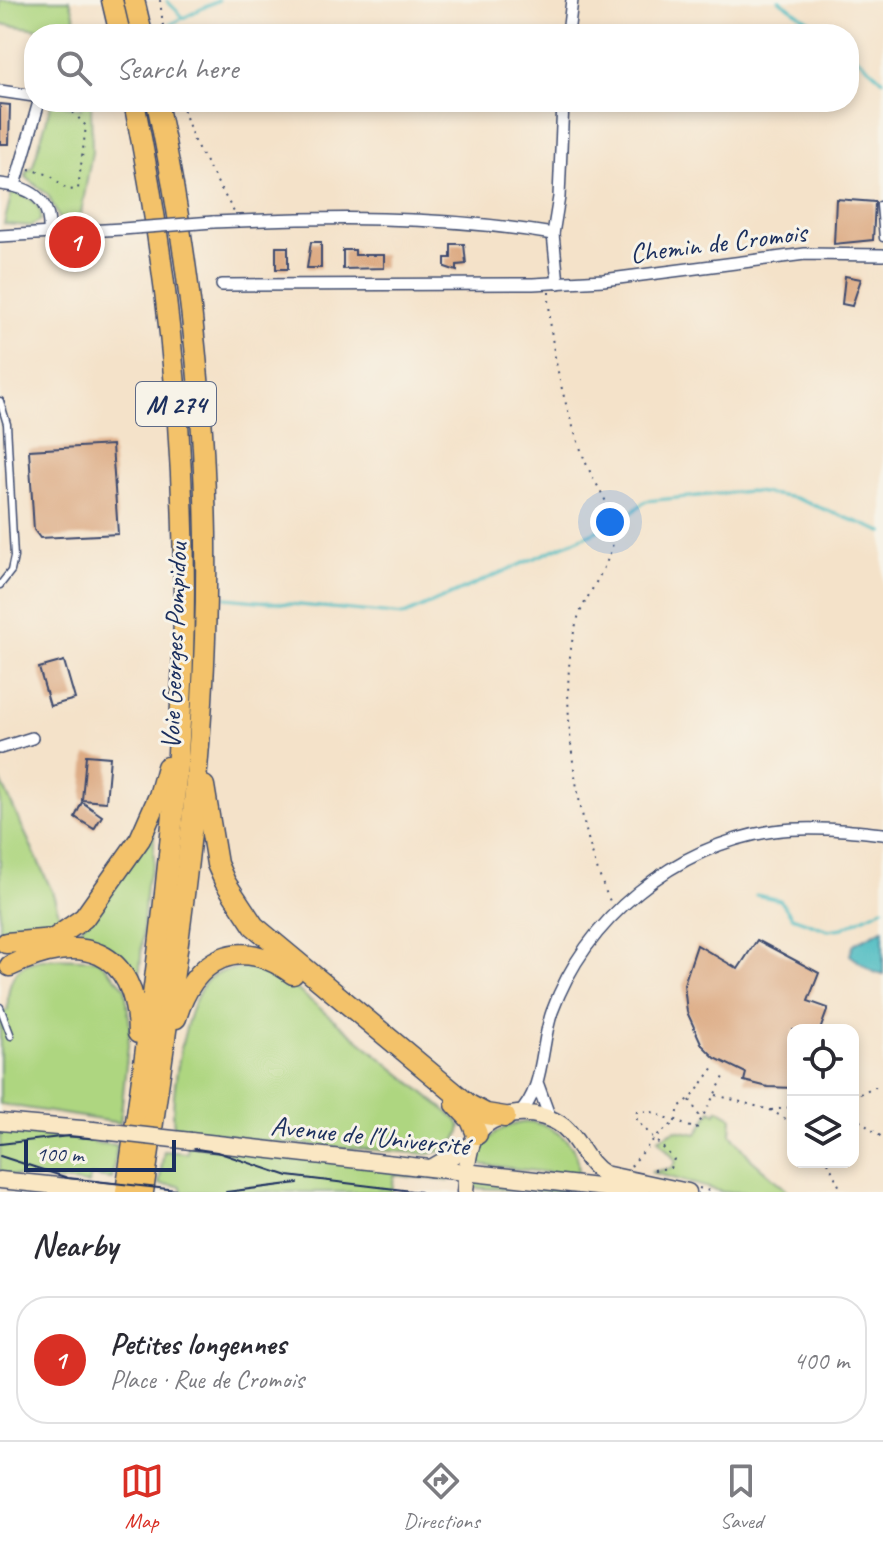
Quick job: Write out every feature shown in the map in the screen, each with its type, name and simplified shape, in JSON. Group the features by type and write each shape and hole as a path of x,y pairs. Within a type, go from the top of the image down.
{"highway":[{"path":"110,0 117,24"},
{"path":"134,0 140,24"},
{"name":"Voie Georges Pompidou","path":"126,1192 171,824 182,555 177,420 160,261 136,112"},
{"name":"Voie Georges Pompidou","path":"143,1192 201,722 207,562 201,418 183,242 159,112"},
{"path":"3,940 43,942 62,935 84,918 151,819 167,766 178,708"},
{"path":"201,722 205,810 212,848 225,882 244,914 284,954 469,1105 486,1114 511,1116"},
{"path":"5,973 31,956 66,947 92,950 114,963 130,986 137,1011 139,1102"},
{"path":"160,1068 182,998 197,974 221,958 256,956 296,976 438,1090 468,1116 474,1140"}],"main road":[{"path":"3,940 5,973"},
{"path":"0,1111 31,1115 73,1128"},
{"path":"431,1168 511,1116 550,1118 571,1134 592,1167 608,1176 688,1192"},
{"path":"0,1122 73,1128"},
{"name":"Avenue de l'Université","path":"73,1128 583,1188 641,1192"},
{"path":"465,1192 474,1140"},
{"path":"582,1151 583,1188"},
{"path":"0,1180 56,1189 115,1192"}],"street":[{"path":"569,24 572,0"},
{"path":"0,91 24,95"},
{"path":"15,185 36,112"},
{"path":"554,283 553,234 559,197 563,112"},
{"path":"0,184 15,185 43,201 49,233"},
{"path":"0,236 237,221 431,222 553,234"},
{"name":"Chemin de Cromois","path":"222,285 554,283 805,254 883,255"},
{"path":"0,748 32,738"},
{"path":"511,1116 531,1099 547,1029 561,990 577,961 617,911 663,874 737,839 803,829 883,834"},
{"path":"537,1081 550,1118"}],"lane":[{"path":"880,205 883,238"},
{"path":"0,401 7,424 14,557 11,571 0,585"},
{"path":"0,1007 11,1036"}],"path":[{"path":"160,0 163,24"},
{"path":"39,172 50,175 68,190 78,189 86,126 73,112"},
{"path":"184,112 194,141 229,198 237,221"},
{"path":"554,283 553,345 563,390 585,461 614,525 612,544 574,632 568,688 581,805 606,892 617,911"},
{"path":"637,1173 627,1170 654,1139 676,1121 679,1107 714,1067"},
{"path":"650,1171 673,1164 674,1159 637,1121 636,1112 644,1109 696,1129 725,1075"},
{"path":"857,1096 873,1087 883,1088"},
{"path":"714,1095 770,1110 787,1120"},
{"path":"689,1099 701,1120"},
{"path":"770,1110 787,1108"},
{"path":"859,1120 883,1138"},
{"path":"831,1168 842,1192"}],"green space":[{"path":"0,0 70,0 77,24 24,24 24,27 0,24"},
{"path":"49,112 91,112 92,152 79,225 61,222 48,195 26,177 27,170 32,169"},
{"path":"12,192 37,204 41,220 31,226 4,224"},
{"path":"0,779 52,891 63,926 56,930 0,932"},
{"path":"154,829 154,861 146,885 139,983 121,956 113,950 96,941 74,938"},
{"path":"97,959 125,987 130,1026 120,1123 0,1104 0,1012 8,1010 9,990 14,976 22,966 34,961"},
{"path":"251,968 269,971 289,983 457,1120 461,1127 454,1143 429,1154 270,1142 174,1126 174,1094 181,1048 201,988 220,973"},
{"path":"718,1109 732,1117 731,1134 752,1160 789,1192 723,1192 651,1172 672,1168 676,1161 658,1139 675,1130 697,1134 711,1110 716,1113"},
{"path":"533,1122 560,1134 573,1148 579,1166 578,1176 476,1164 484,1146 497,1132 513,1125"},
{"path":"0,1127 94,1135 94,1143 117,1145 112,1179 90,1176 89,1184 0,1174"},
{"path":"188,1145 449,1173 449,1181 394,1175 392,1192 183,1192 180,1186 159,1184 164,1151 187,1153"},
{"path":"474,1177 578,1192 473,1188"}],"water":[{"path":"883,929 883,974 873,972 850,955 854,944"}],"building":[{"path":"0,104 10,105 9,144 0,144"},
{"path":"836,199 875,202 873,240 834,244"},
{"path":"311,242 321,242 321,268 307,268"},
{"path":"451,244 464,244 466,264 457,265 457,271 445,267 445,258 451,258"},
{"path":"276,247 288,247 288,269 276,269"},
{"path":"343,250 355,250 355,255 384,255 384,268 343,269"},
{"path":"845,276 861,279 852,306 842,304"},
{"path":"112,445 118,534 40,538 34,530 29,450"},
{"path":"64,661 75,699 50,706 39,668"},
{"path":"86,755 110,757 106,802 82,800"},
{"path":"82,802 102,816 94,829 75,817"},
{"path":"757,940 819,973 808,1001 828,1008 822,1024 787,1024 787,1088 744,1081 746,1073 715,1058 702,1045 687,1012 684,984 697,945 738,969"}],"waterway":[{"path":"171,24 219,0"},
{"path":"779,0 814,24"},
{"path":"167,1 184,18"},
{"path":"859,59 883,80"},
{"path":"618,523 646,501 749,491 795,498 883,532"},
{"path":"226,598 404,615 606,527"},
{"path":"756,895 780,900 792,917 828,930 843,928 883,908"}],"tram line":[{"path":"0,1144 69,1136 190,1148 217,1152 288,1176 420,1192"},
{"path":"0,1156 68,1178 195,1192"},
{"path":"226,1192 298,1183"}],"place":[{"name":"Petites longennes","path":"75,242"}]}
